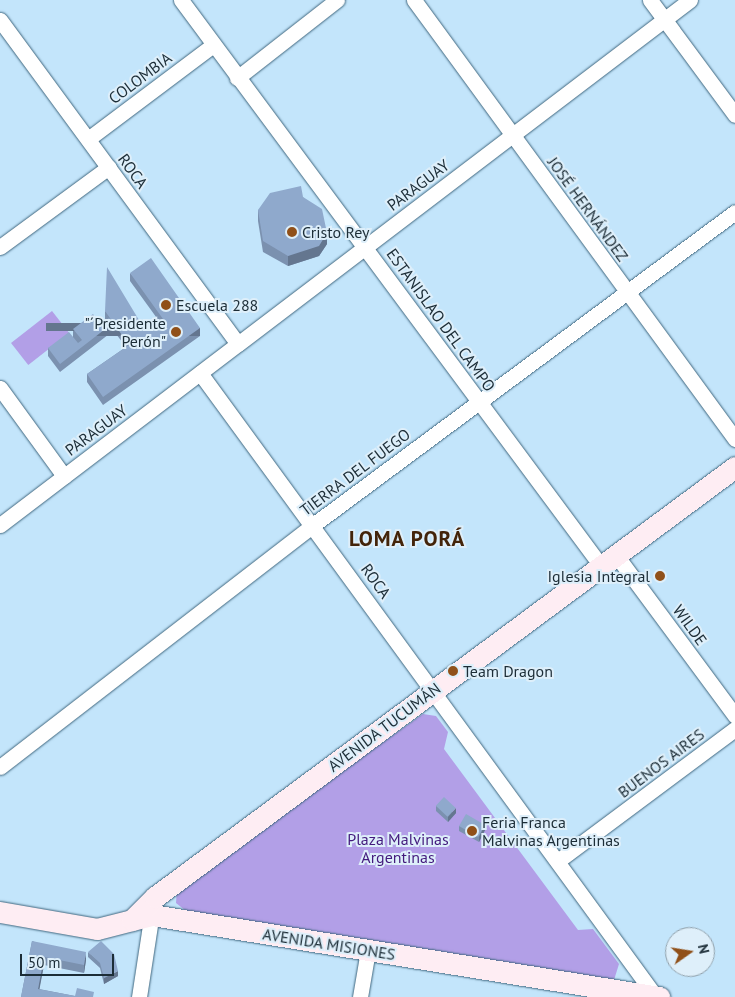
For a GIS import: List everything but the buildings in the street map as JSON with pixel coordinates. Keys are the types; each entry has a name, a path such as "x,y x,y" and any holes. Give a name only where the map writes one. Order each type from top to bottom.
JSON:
{"main road":[{"name":"AVENIDA TUCUMÁN","path":"146,910 434,690 735,467"},
{"name":"AVENIDA MISIONES","path":"0,912 97,929 146,910 368,950 576,991 658,997"}],"street":[{"name":"ESTANISLAO DEL CAMPO","path":"181,0 237,78 480,401 609,560"},
{"path":"237,78 337,0"},
{"name":"JOSÉ HERNÁNDEZ","path":"414,0 735,439"},
{"path":"650,0 735,115"},
{"name":"PARAGUAY","path":"0,525 690,0"},
{"name":"ROCA","path":"0,20 238,344"},
{"name":"COLOMBIA","path":"88,139 214,45"},
{"path":"0,247 109,168"},
{"name":"TIERRA DEL FUEGO","path":"0,767 312,525 735,212"},
{"name":"ROCA","path":"200,373 658,997"},
{"path":"0,388 64,476"},
{"name":"WILDE","path":"609,560 735,716"},
{"name":"BUENOS AIRES","path":"559,860 735,729"},
{"path":"139,997 146,910"},
{"path":"360,997 368,950"}],"green space":[{"path":"52,311 69,333 28,365 11,343"},
{"name":"Plaza Malvinas Argentinas","path":"423,714 436,716 448,732 444,749 578,930 593,929 619,964 614,980 186,911 176,903 177,888"}],"place":[{"name":"Cristo Rey","path":"292,232"},
{"name":"Escuela 288","path":"166,305"},
{"name":"\"´Presidente Perón\"","path":"176,332"},
{"name":"Iglesia Integral","path":"660,576"},
{"name":"Team Dragon","path":"453,671"},
{"name":"Feria Franca Malvinas Argentinas","path":"472,831"}],"district":[{"name":"LOMA PORÁ","path":"407,539"}]}
